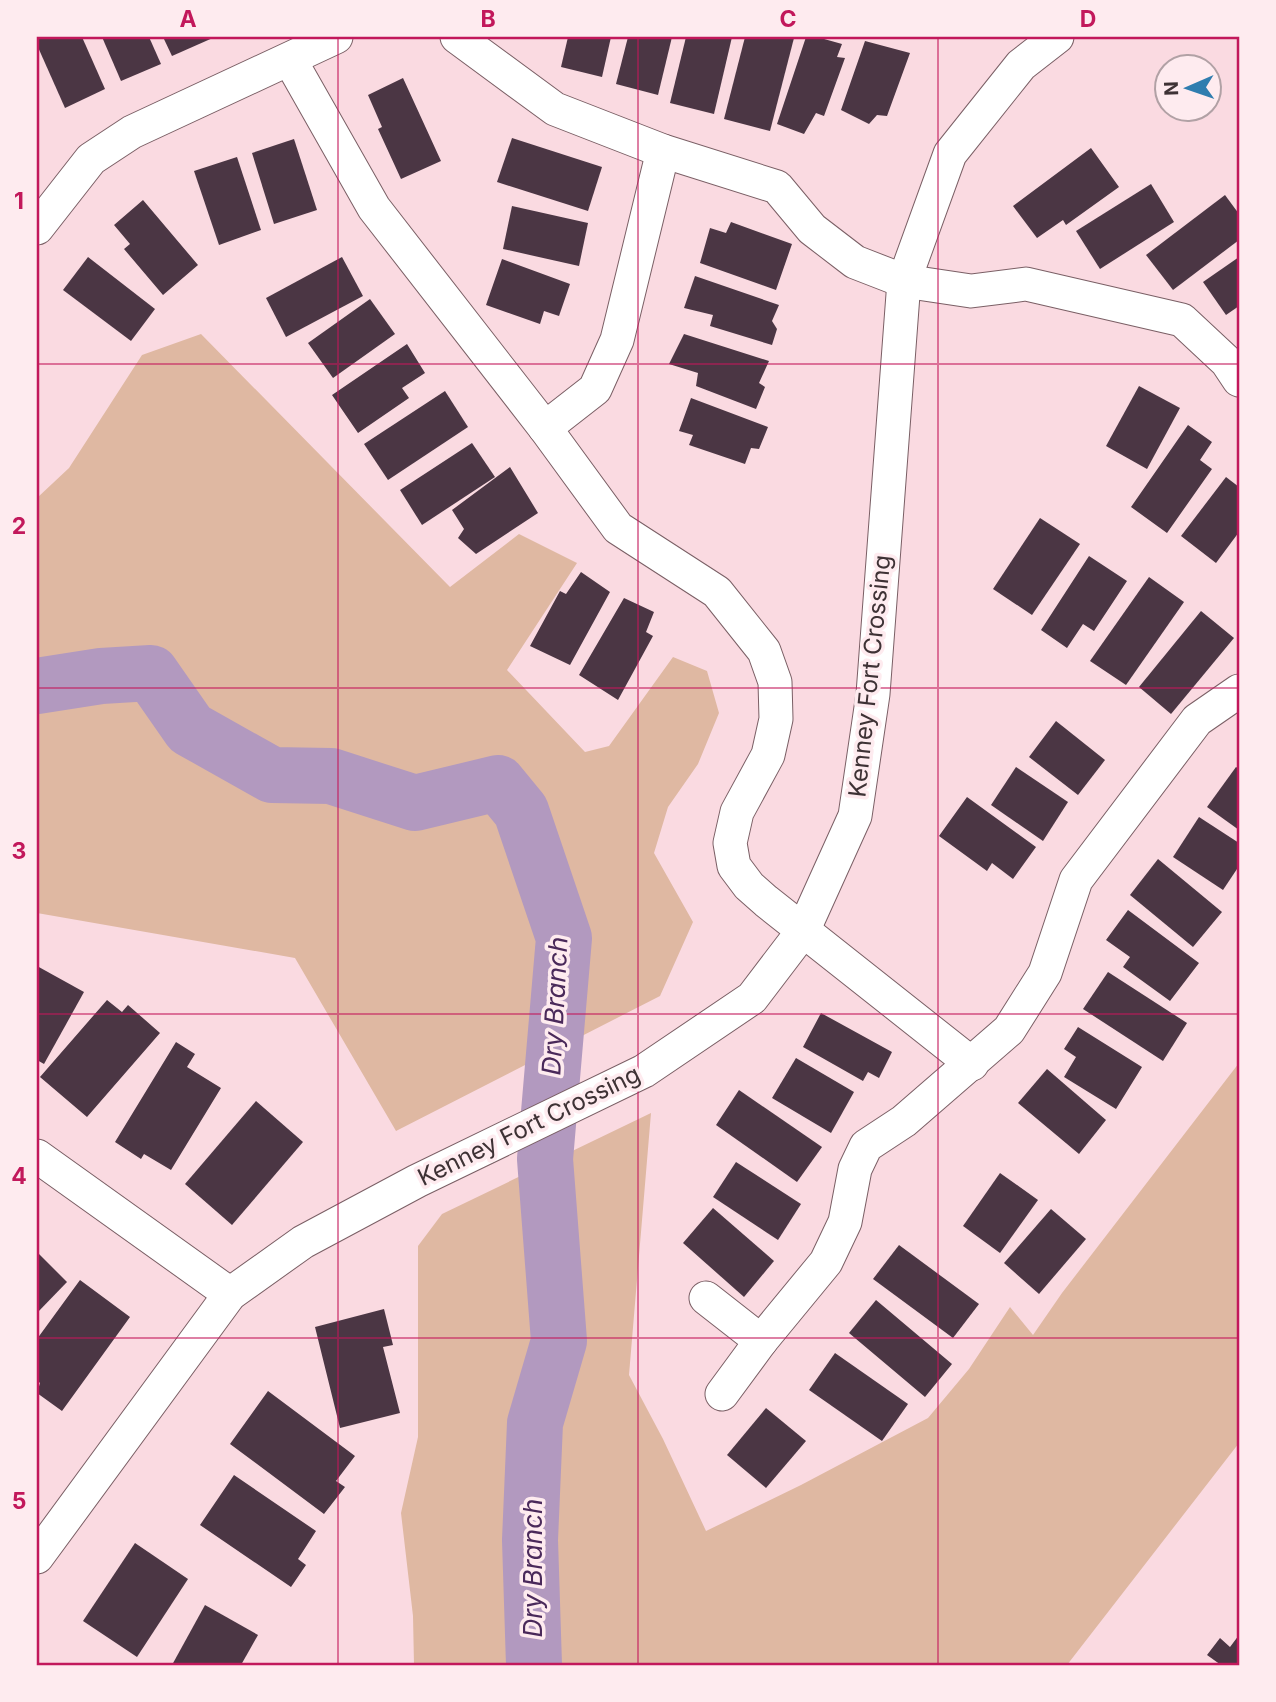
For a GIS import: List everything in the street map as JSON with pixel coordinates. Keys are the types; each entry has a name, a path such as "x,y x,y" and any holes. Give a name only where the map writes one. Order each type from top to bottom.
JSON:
{"street":[{"path":"37,228 92,159 131,132 336,37"},
{"path":"457,37 555,109 663,151 777,187 812,229 855,262 904,281 971,291 1026,284 1182,320 1227,362 1239,380"},
{"name":"Kenney Fort Crossing","path":"37,1557 230,1294 303,1242 417,1181 644,1071 752,998 803,931 855,816 873,694 904,281 950,154 1021,65 1057,37"},
{"path":"290,60 374,208 545,428 618,528 717,592 764,651 775,682 776,719 768,755 737,812 730,843 734,866 749,886 972,1065"},
{"path":"545,428 595,390 617,340 663,151"},
{"path":"722,1394 761,1341 826,1262 845,1222 855,1169 866,1146 904,1121 972,1065 1009,1030 1045,973 1076,880 1197,720 1239,691"},
{"path":"37,1156 230,1294"},
{"path":"706,1298 761,1341"}],"shaded area":[{"path":"201,334 450,587 519,534 577,563 507,670 585,752 609,746 673,657 707,671 719,713 698,764 668,807 654,853 693,922 660,996 396,1131 295,958 37,913 37,498 69,468 142,355"},
{"path":"1239,1063 1239,1443 1067,1665 414,1665 413,1616 401,1513 418,1437 418,1246 442,1214 651,1113 629,1375 663,1439 706,1531 928,1418 969,1369 1010,1307 1033,1335 1062,1293"}],"building":[{"path":"37,37 82,37 105,89 65,108 37,45"},
{"path":"102,37 149,37 161,64 121,81"},
{"path":"163,37 215,37 172,56"},
{"path":"568,37 611,37 602,77 561,67"},
{"path":"628,37 672,37 658,95 616,84"},
{"path":"686,37 732,37 714,114 670,103"},
{"path":"745,37 794,38 770,131 724,119"},
{"path":"806,37 842,44 837,57 845,58 824,116 816,113 804,134 777,124"},
{"path":"865,41 910,53 887,116 877,115 869,124 841,110"},
{"path":"403,78 441,161 401,179 378,129 382,127 368,95"},
{"path":"512,138 602,167 588,211 497,182"},
{"path":"294,139 317,210 274,224 252,153"},
{"path":"1091,148 1119,187 1066,225 1063,220 1037,238 1013,206"},
{"path":"237,157 261,230 219,245 194,171"},
{"path":"1151,184 1174,222 1100,269 1076,231"},
{"path":"1225,195 1239,214 1239,240 1173,290 1146,255"},
{"path":"143,200 198,265 163,295 124,249 130,244 114,225"},
{"path":"512,206 588,223 579,266 503,249"},
{"path":"731,222 792,244 776,290 700,263 710,228 726,233"},
{"path":"88,257 155,309 131,341 63,290"},
{"path":"342,257 363,296 286,337 266,298"},
{"path":"1239,257 1239,306 1226,315 1203,282"},
{"path":"502,259 570,284 559,316 544,311 540,324 486,305"},
{"path":"695,276 779,305 772,321 777,329 772,345 710,326 713,315 684,308"},
{"path":"370,299 395,334 333,378 308,343"},
{"path":"684,334 769,361 759,383 765,387 756,409 696,386 698,373 669,364"},
{"path":"407,344 425,373 402,388 409,398 358,433 332,395"},
{"path":"1139,386 1180,408 1147,469 1106,446"},
{"path":"445,391 468,427 388,480 364,444"},
{"path":"691,398 768,427 759,449 751,448 745,464 689,445 693,435 679,431"},
{"path":"1188,425 1212,442 1200,460 1212,469 1167,533 1131,507"},
{"path":"472,443 495,477 422,525 400,490"},
{"path":"510,467 538,513 476,554 458,538 464,529 452,510"},
{"path":"1226,477 1239,487 1239,532 1216,563 1181,536"},
{"path":"1040,518 1080,544 1032,615 993,589"},
{"path":"1089,556 1127,581 1094,631 1083,624 1067,648 1041,630"},
{"path":"581,572 610,592 570,665 530,646 560,591 566,594"},
{"path":"1149,577 1184,602 1126,685 1090,661"},
{"path":"624,598 654,612 646,632 653,636 618,700 579,675"},
{"path":"1201,611 1234,638 1171,714 1139,687"},
{"path":"1056,721 1105,760 1078,795 1029,757"},
{"path":"1016,767 1068,802 1043,841 991,805"},
{"path":"1236,767 1239,769 1239,830 1207,807"},
{"path":"967,797 1036,847 1013,879 992,863 987,871 939,836"},
{"path":"1199,817 1239,843 1239,866 1223,890 1173,857"},
{"path":"1158,859 1222,912 1193,947 1130,895"},
{"path":"1128,910 1199,963 1170,1001 1123,967 1130,957 1106,940"},
{"path":"37,966 84,992 44,1064 37,1060"},
{"path":"1108,972 1187,1023 1163,1061 1083,1009"},
{"path":"107,1000 122,1012 128,1005 160,1033 87,1117 40,1077"},
{"path":"821,1013 892,1052 879,1078 868,1072 863,1081 803,1047"},
{"path":"1078,1027 1142,1067 1116,1109 1064,1077 1076,1057 1064,1049"},
{"path":"176,1042 195,1054 187,1067 221,1088 171,1170 144,1154 141,1159 115,1142"},
{"path":"796,1058 854,1092 831,1133 772,1098"},
{"path":"1047,1069 1106,1120 1079,1154 1018,1103"},
{"path":"739,1090 822,1147 797,1182 716,1125"},
{"path":"256,1101 303,1142 232,1225 185,1184"},
{"path":"736,1162 801,1204 778,1240 713,1197"},
{"path":"1000,1173 1038,1200 1000,1253 963,1226"},
{"path":"713,1208 774,1261 744,1297 683,1243"},
{"path":"1051,1209 1086,1239 1039,1294 1004,1263"},
{"path":"899,1245 979,1304 953,1338 873,1279"},
{"path":"37,1252 67,1282 37,1313"},
{"path":"80,1280 130,1317 62,1411 37,1393 40,1383 37,1380 37,1339"},
{"path":"876,1300 952,1364 925,1397 849,1333"},
{"path":"384,1309 393,1345 383,1347 400,1413 340,1428 315,1327"},
{"path":"835,1353 908,1404 882,1441 809,1390"},
{"path":"268,1391 355,1456 336,1481 345,1487 324,1514 230,1444"},
{"path":"766,1408 806,1441 766,1488 727,1455"},
{"path":"234,1475 316,1531 298,1559 306,1565 291,1587 200,1525"},
{"path":"135,1543 188,1579 137,1657 83,1621"},
{"path":"205,1605 258,1635 241,1665 172,1665"},
{"path":"1239,1635 1239,1665 1221,1665 1207,1655 1220,1638 1230,1647"}],"waterway":[{"name":"Dry Branch","path":"37,686 101,676 151,673 190,729 272,775 331,776 415,803 498,783 521,811 564,938 545,1159 559,1341 535,1423 530,1540 534,1665"}]}
